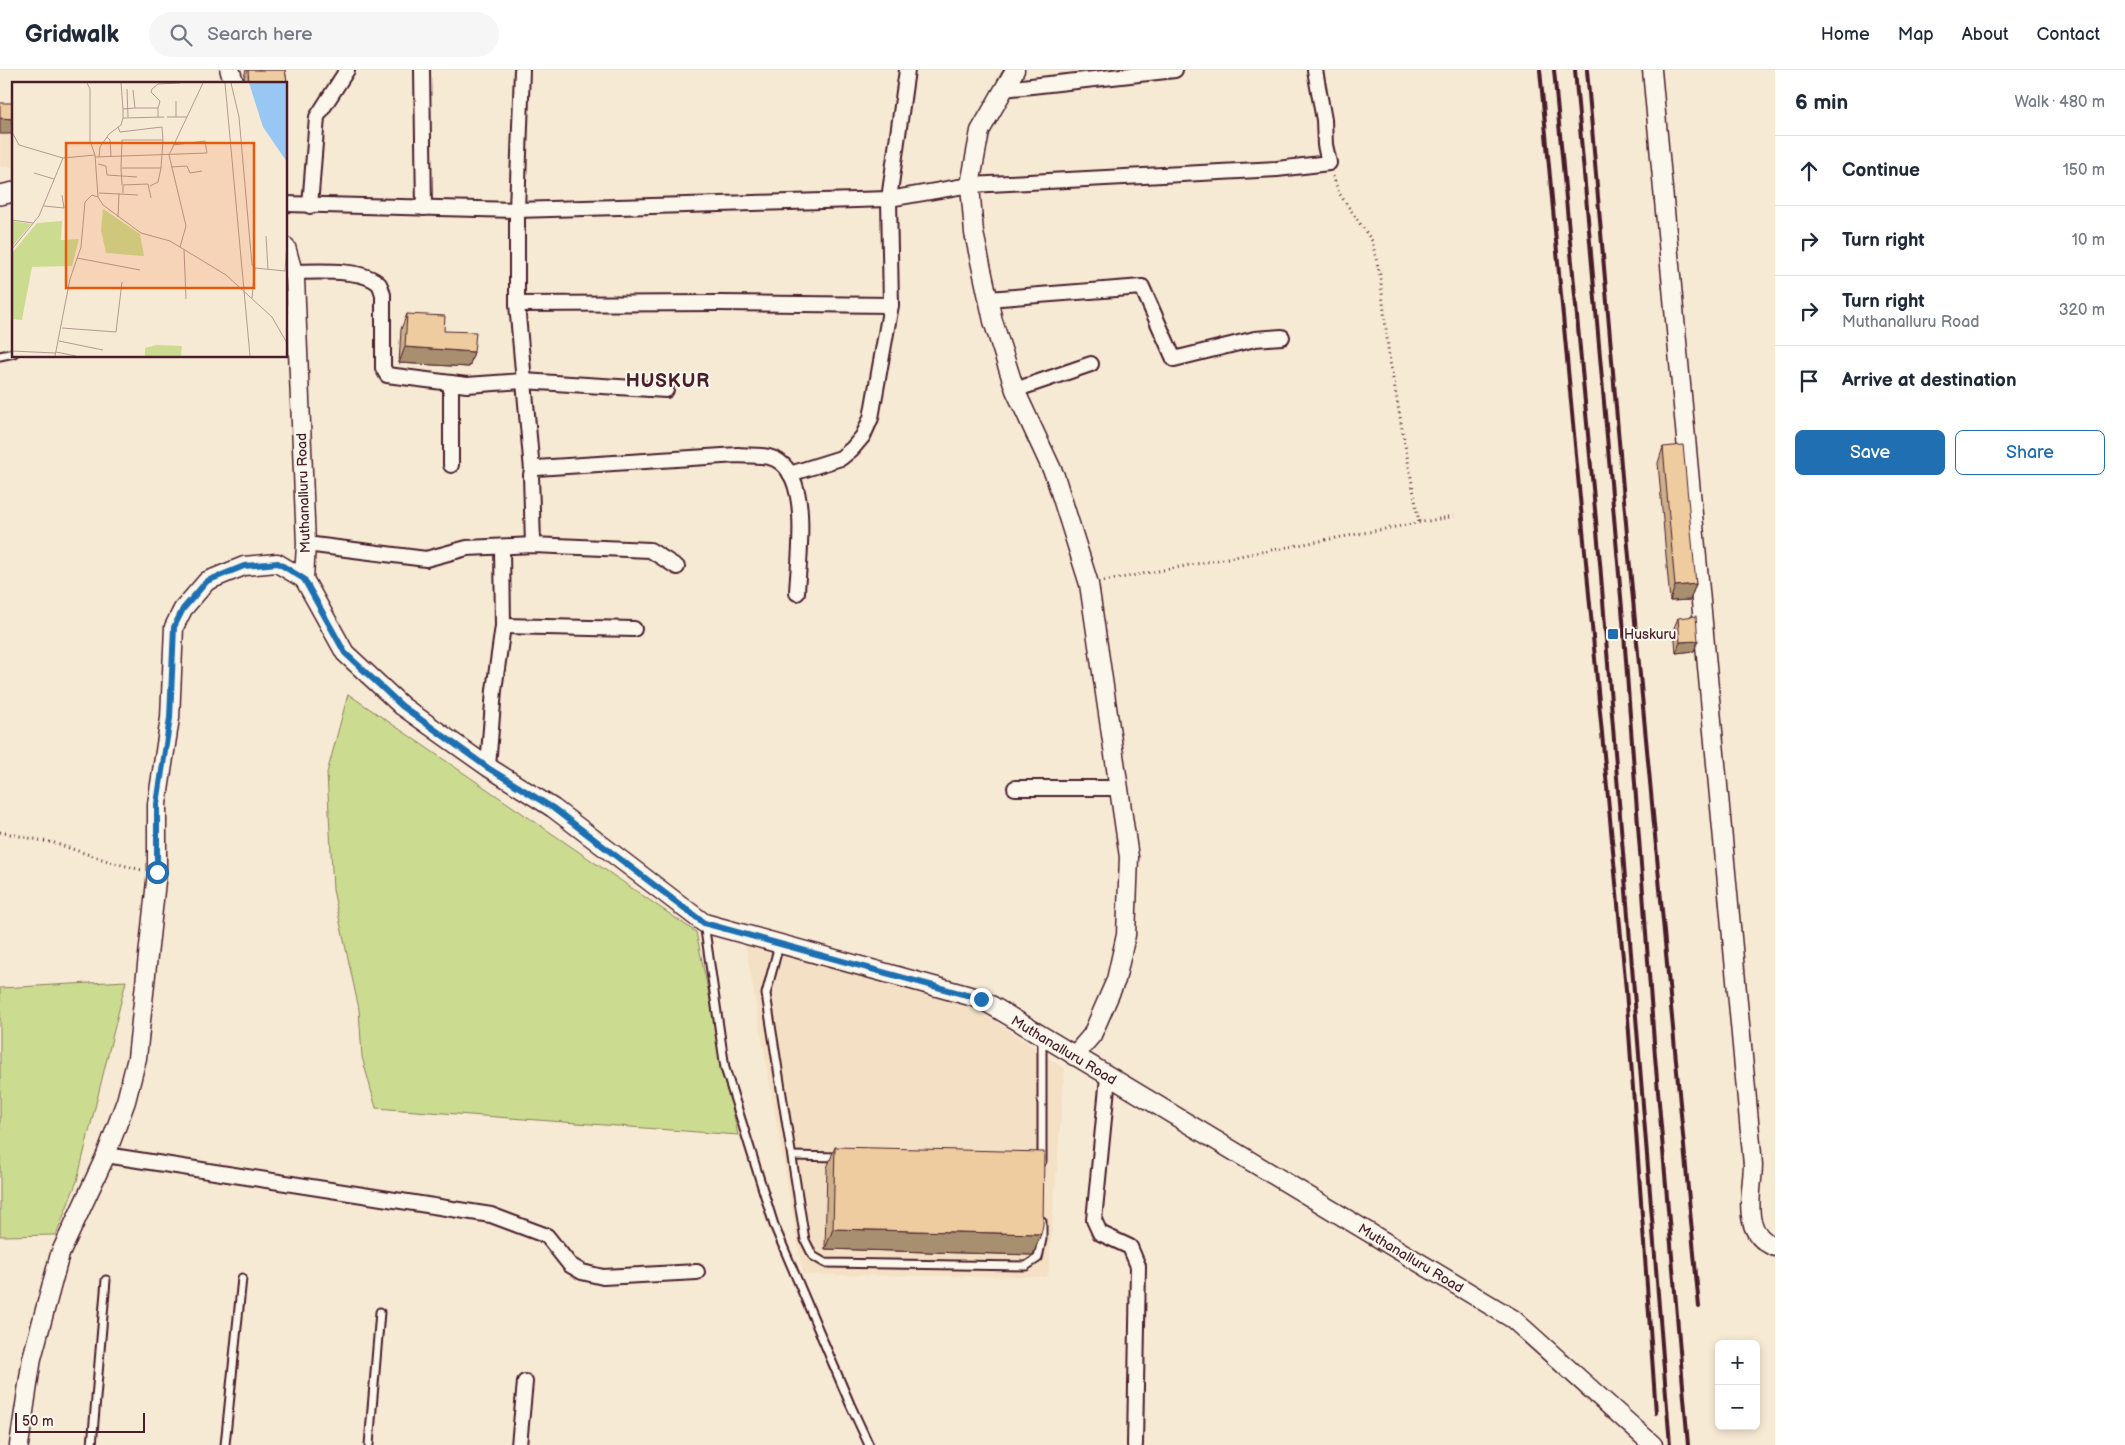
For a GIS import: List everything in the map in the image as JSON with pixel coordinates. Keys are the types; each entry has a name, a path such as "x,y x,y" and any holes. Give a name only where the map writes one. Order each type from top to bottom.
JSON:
{"street":[{"path":"310,206 317,117 347,70"},
{"path":"422,70 424,208"},
{"path":"522,70 517,210 517,304 532,470 533,545"},
{"path":"790,474 841,458 863,436 871,418 891,305 889,199 907,70"},
{"path":"1015,70 980,131 970,185 974,233 992,321 1015,390 1054,476 1089,584 1129,857 1126,936 1116,980 1092,1035 1074,1056"},
{"path":"1004,89 1175,70"},
{"path":"288,204 517,210 889,199 970,185 1277,168 1329,163 1324,145 1324,120 1315,70"},
{"path":"1652,70 1753,1165 1750,1222 1757,1236 1764,1243 1775,1247"},
{"name":"Muthanalluru Road","path":"288,254 293,272 291,293 306,544 304,579 345,653 402,706 488,768 553,808 704,923 981,999 1513,1319 1652,1445"},
{"path":"293,272 336,272 360,275 375,280 380,285 383,295 384,373 387,375 467,384 523,381 666,390"},
{"path":"988,299 1142,287 1174,359 1255,339 1282,337"},
{"path":"517,304 728,303 891,305"},
{"path":"1015,390 1091,364"},
{"path":"450,465 451,383"},
{"path":"532,470 536,468 738,455 770,457 786,467 796,482 801,512 797,593"},
{"path":"306,544 426,559 439,557 454,550 533,545 650,550 676,567"},
{"path":"488,768 494,690 503,626 502,547"},
{"path":"19,1445 32,1358 60,1254 106,1155 126,1101 137,1058 157,872 157,804 170,718 174,627 183,609 207,581 244,566 278,563 304,579"},
{"path":"503,626 634,629"},
{"path":"1015,788 1119,788"},
{"path":"1108,1077 1094,1220 1100,1233 1130,1247 1138,1266 1134,1445"},
{"path":"106,1155 491,1215 547,1236 570,1265 582,1272 603,1277 697,1272"},
{"path":"519,1445 525,1382"}],"lane":[{"path":"704,923 725,1068 768,1207 842,1386 869,1445"},
{"path":"779,943 766,994 804,1240 813,1256 825,1263 1026,1266 1038,1258 1042,1239 1042,1210"},
{"path":"1042,1036 1042,1171"},
{"path":"792,1156 849,1157"},
{"path":"1032,1161 1042,1161"},
{"path":"225,1445 242,1278"},
{"path":"92,1445 106,1280"},
{"path":"369,1445 380,1312"}],"path":[{"path":"1329,163 1339,193 1372,241 1380,274 1389,356 1419,522"},
{"path":"1089,584 1455,516"},
{"path":"0,832 54,843 128,867 157,872"}],"shaded area":[{"path":"0,105 12,105 12,167 0,167"},
{"path":"745,943 978,1009 1065,1069 1048,1277 803,1275"}],"green space":[{"path":"348,694 696,932 738,1135 376,1108 362,1057 359,1009 333,890 327,773"},
{"path":"126,981 77,1181 56,1235 0,1236 0,988"}],"building":[{"path":"248,70 285,70 287,82 249,82"},
{"path":"0,103 12,103 12,119 0,118"},
{"path":"407,314 445,316 444,331 476,332 474,352 405,347"},
{"path":"1683,445 1696,584 1675,586 1663,447"},
{"path":"1696,616 1698,641 1680,642 1678,618"},
{"path":"835,1147 1044,1152 1043,1225 1041,1234 833,1229"}],"railway":[{"path":"1540,70 1626,990 1656,1413"},
{"path":"1554,70 1600,563 1670,1445"},
{"path":"1575,70 1623,620 1655,1056 1688,1445"},
{"path":"1587,70 1628,546 1699,1307"}],"place":[{"name":"Huskuru","path":"1613,634"}],"district":[{"name":"HUSKUR","path":"668,380"}],"route":[{"path":"157,872 157,804 170,718 174,627 183,609 207,581 244,566 278,563 304,579 345,653 402,706 488,768 553,808 704,923 981,999"}]}
